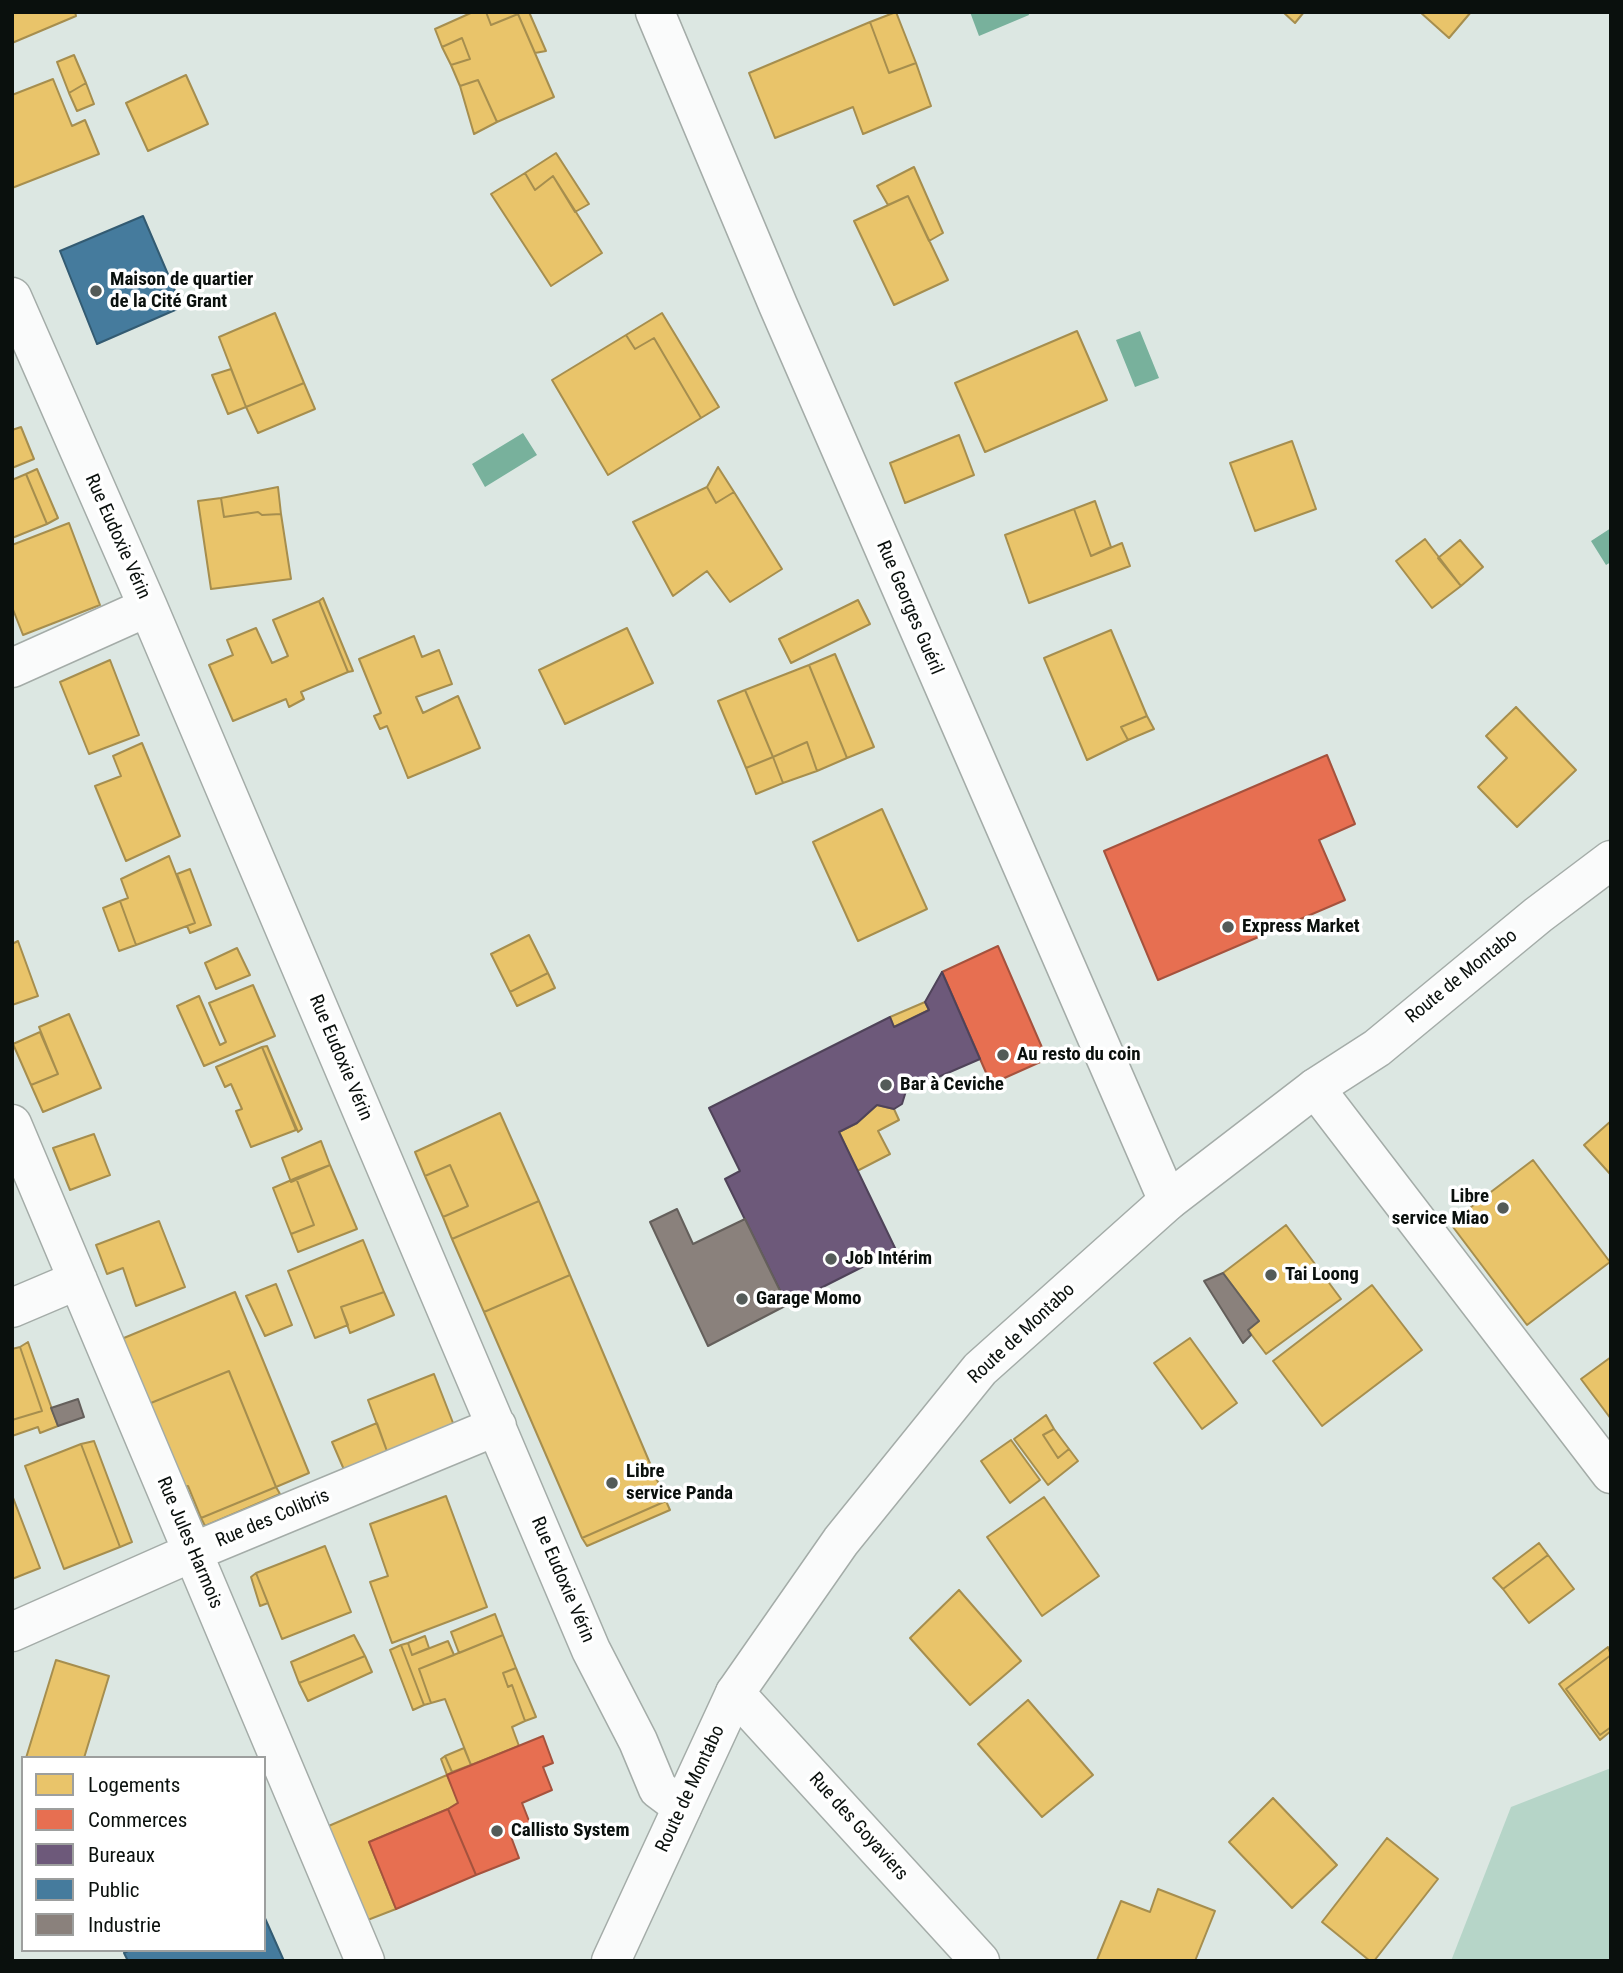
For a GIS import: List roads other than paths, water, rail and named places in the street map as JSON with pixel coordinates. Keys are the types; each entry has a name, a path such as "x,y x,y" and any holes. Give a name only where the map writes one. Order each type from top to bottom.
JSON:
{"street":[{"name":"Rue Georges Guéril","path":"655,12 778,305 1168,1201"},
{"name":"Rue Eudoxie Vérin","path":"12,298 148,607 592,1650 638,1741 658,1789 682,1807"},
{"path":"12,668 148,607"},
{"name":"Route de Montabo","path":"611,1961 735,1693 841,1541 980,1368 1168,1201 1315,1087 1377,1048 1538,915 1611,860"},
{"path":"1315,1087 1611,1474"},
{"name":"Rue Jules Harmois","path":"12,1124 365,1961"},
{"path":"12,1308 78,1280"},
{"name":"Rue des Colibris","path":"12,1632 193,1552 497,1426"},
{"name":"Rue des Goyaviers","path":"735,1693 980,1961"}],"place":[{"name":"Maison de quartier de la Cité Grant","path":"96,291"},
{"name":"Express Market","path":"1228,927"},
{"name":"Au resto du coin","path":"1003,1055"},
{"name":"Bar à Ceviche","path":"886,1085"},
{"name":"Libre service Miao","path":"1503,1208"},
{"name":"Job Intérim","path":"831,1259"},
{"name":"Tai Loong","path":"1271,1275"},
{"name":"Garage Momo","path":"742,1299"},
{"name":"Libre service Panda","path":"612,1483"},
{"name":"Callisto System","path":"497,1831"}]}
